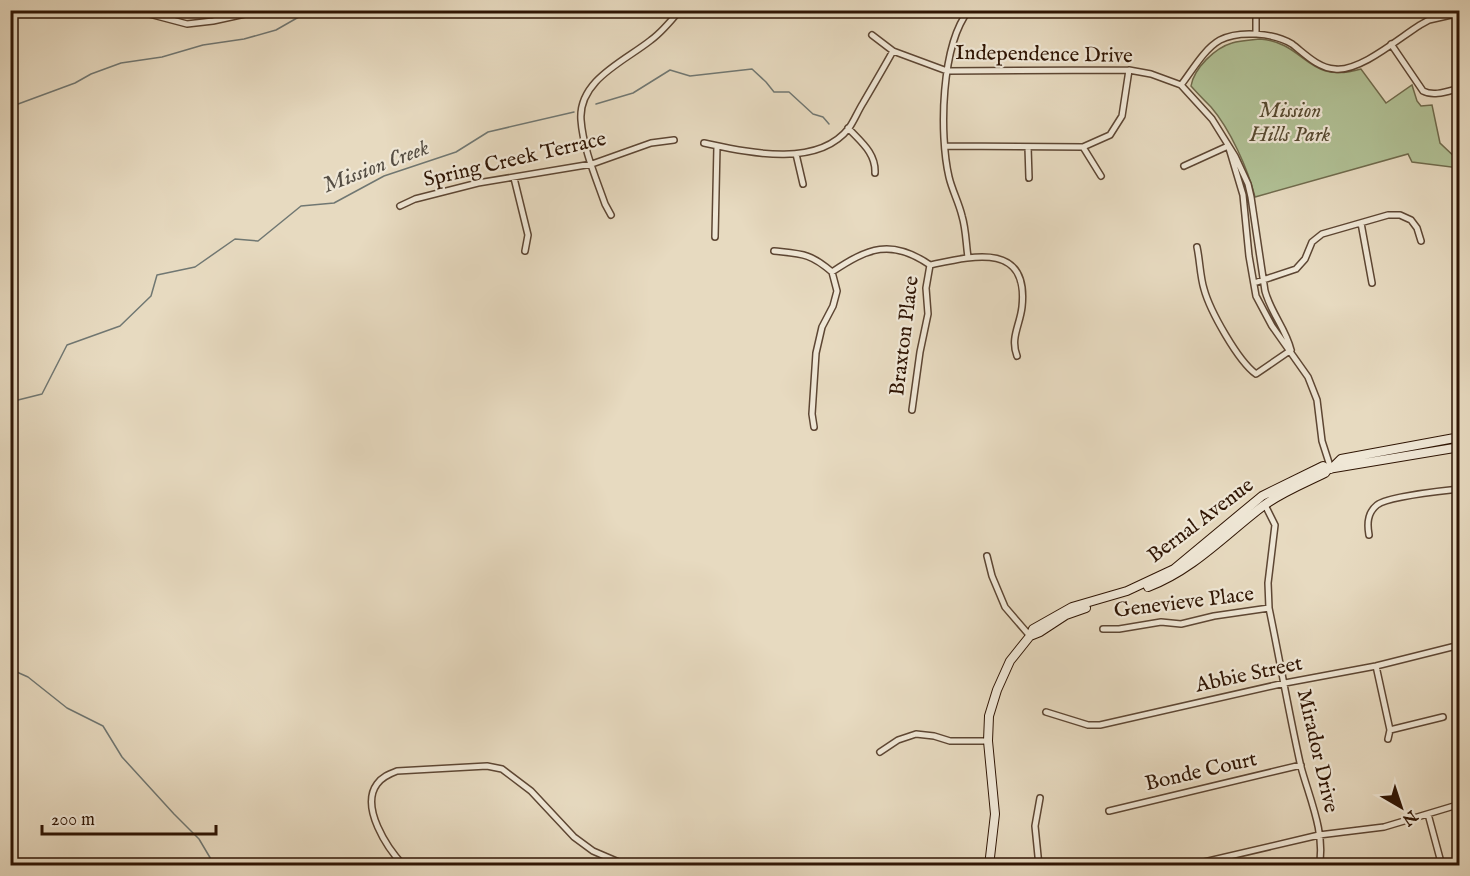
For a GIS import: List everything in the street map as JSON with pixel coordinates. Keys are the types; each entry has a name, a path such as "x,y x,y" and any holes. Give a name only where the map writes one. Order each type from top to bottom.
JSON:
{"main road":[{"name":"Bernal Avenue","path":"1030,636 1066,615 1162,582 1205,553 1265,505 1325,473 1341,459 1460,436"},
{"name":"Bernal Avenue","path":"989,866 995,813 988,741 989,716 997,690 1010,661 1033,629 1072,607 1127,591 1174,569 1262,496 1323,466 1330,469 1460,447"}],"street":[{"path":"134,10 187,24 264,10"},
{"path":"610,214 592,164 581,118 583,103 591,86 651,40 680,10"},
{"path":"968,257 963,218 949,177 945,146 944,101 947,71 957,29 969,10"},
{"path":"1256,10 1256,34"},
{"path":"1181,85 1206,52 1221,40 1256,34 1272,35 1289,43 1316,63 1335,69 1348,69 1359,65 1429,20 1460,13"},
{"name":"Independence Drive","path":"872,35 893,51 947,71 1129,70 1151,74 1181,85 1212,119 1235,156 1248,184 1269,306 1288,339 1291,350"},
{"path":"1391,44 1423,91 1442,93 1460,88"},
{"path":"704,143 756,153 796,154 816,149 835,140 848,129 893,51"},
{"path":"945,146 1083,147 1110,135 1122,116 1129,70"},
{"path":"848,129 867,147 876,162 876,172"},
{"name":"Spring Creek Terrace","path":"400,206 415,199 468,186 592,164 651,143 674,140"},
{"path":"715,237 717,146"},
{"path":"1184,166 1228,146"},
{"name":"Independence Drive","path":"1228,146 1243,195 1256,296 1263,312 1308,377 1313,389 1330,469"},
{"path":"1028,147 1029,178"},
{"path":"1083,147 1101,176"},
{"path":"796,154 802,184"},
{"path":"514,178 528,235 525,251"},
{"path":"1254,283 1296,268 1305,259 1312,242 1322,234 1388,215 1400,215 1411,220 1417,228 1420,241"},
{"path":"1361,223 1372,283"},
{"path":"1197,247 1204,290 1213,311 1246,366 1256,374 1291,350"},
{"path":"832,272 856,256 888,248 918,257 930,265 968,257 988,256 1007,261 1016,271 1022,285 1022,307 1013,337 1013,347 1017,356"},
{"path":"774,251 810,256 816,259 832,272 837,291 833,306 822,327 816,353 812,414 814,427"},
{"name":"Braxton Place","path":"912,410 928,314 926,288 930,265"},
{"path":"1369,535 1370,514 1381,502 1460,489"},
{"name":"Mirador Drive","path":"1265,505 1275,525 1268,583 1269,609 1301,765 1319,835 1321,856 1319,866"},
{"path":"987,556 992,576 1005,607 1030,636"},
{"name":"Genevieve Place","path":"1102,629 1119,629 1161,622 1181,624 1214,616 1269,609"},
{"name":"Abbie Street","path":"1046,712 1088,725 1100,724 1285,683 1376,666 1460,645"},
{"path":"1376,666 1390,730 1388,739"},
{"path":"1390,730 1443,717"},
{"path":"880,753 898,740 916,734 950,741 988,741"},
{"name":"Bonde Court","path":"1109,811 1301,765"},
{"path":"404,866 377,828 372,806 376,784 383,777 397,771 487,766 502,768 531,791 574,837 593,851 628,866"},
{"path":"1039,866 1035,826 1040,798"},
{"path":"1187,866 1319,835 1384,827 1454,806 1460,802"},
{"path":"1428,814 1442,866"}],"green space":[{"name":"Mission Hills Park","path":"1260,39 1276,42 1317,68 1329,72 1361,69 1386,103 1412,85 1421,106 1432,105 1440,143 1459,161 1459,168 1412,162 1408,154 1255,197 1243,162 1225,126 1191,86 1196,72 1219,49 1235,42"}],"waterway":[{"path":"10,107 121,63 162,57 203,45 244,39 276,30 311,10"},
{"name":"Mission Creek","path":"596,104 633,93 670,70 690,76 752,69 774,92 789,92 813,114 823,117 829,124"},
{"name":"Mission Creek","path":"10,402 42,394 67,345 120,326 151,296 157,275 195,267 235,239 258,241 301,206 334,203 384,176 456,152 488,132 574,112"},
{"path":"10,669 28,677 67,708 103,726 122,757 199,839 215,866"}]}
